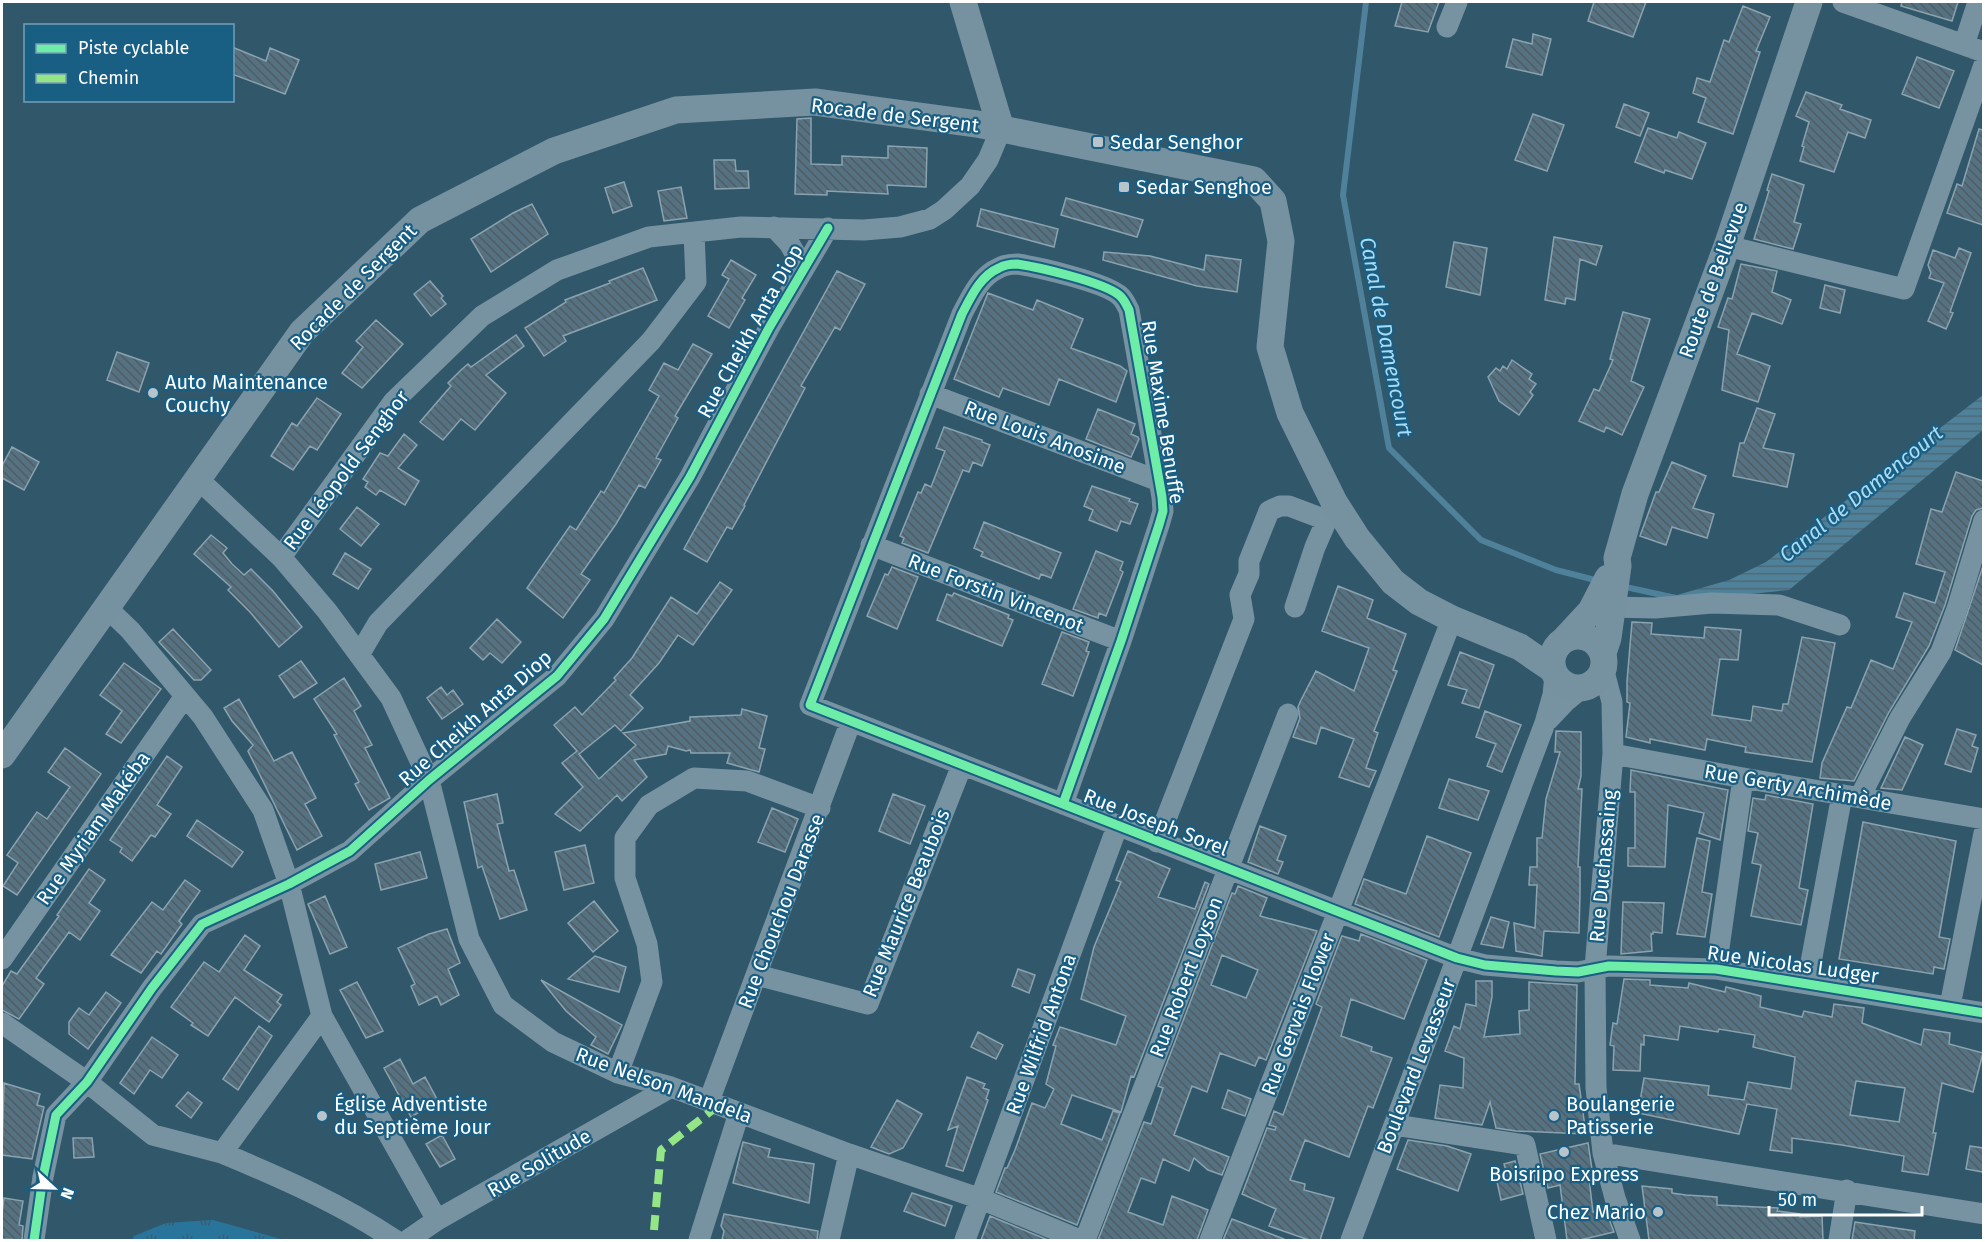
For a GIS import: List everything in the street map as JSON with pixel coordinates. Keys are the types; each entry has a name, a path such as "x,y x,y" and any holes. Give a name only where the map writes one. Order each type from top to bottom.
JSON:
{"main road":[{"path":"963,2 1001,129"},
{"name":"Route de Bellevue","path":"1603,661 1608,638 1613,578 1635,494 1727,246 1808,2"},
{"name":"Rocade de Sergent","path":"2,755 302,333 420,220 554,151 676,110 815,102 1001,129 1254,180 1273,201 1281,241 1270,347 1290,413 1330,511 1357,538 1393,582 1419,602 1452,620 1520,647 1558,657 1567,686 1582,688"},
{"name":"Route de Bellevue","path":"1558,657 1613,578"},
{"path":"1558,657 1572,636 1587,637 1594,641 1603,661 1596,681 1582,688"}],"street":[{"path":"1447,27 1457,2"},
{"path":"1843,2 1974,49 1978,2"},
{"path":"1727,246 1904,290 1983,65"},
{"name":"Rue Léopold Senghor","path":"281,557 394,400 482,316 557,270 649,237 741,227 864,230 900,227 930,219 950,205 970,186 988,160 1001,129"},
{"path":"774,227 789,243 804,269"},
{"name":"Rue Cheikh Anta Diop","path":"34,1240 43,1177 56,1115 87,1082 152,988 202,924 289,884 350,851 429,780 556,676 604,619 690,477 770,328 828,228"},
{"path":"359,655 378,623 651,341 696,282 694,232"},
{"name":"Rue Maxime Benuffe","path":"810,705 930,394 962,314 975,291 988,273 1014,264 1096,284 1118,294 1125,301 1129,310 1162,504 1161,518 1121,641 1063,804"},
{"name":"Rue Louis Anosime","path":"930,394 1159,481"},
{"name":"Rue Nelson Mandela","path":"197,478 281,557 327,611 391,698 429,780 469,939 503,1005 553,1042 618,1073 671,1087 849,1154 981,1199 1080,1240"},
{"path":"1157,842 1244,619 1240,599 1249,574 1249,561 1266,515 1274,508 1289,506 1330,511 1295,607"},
{"path":"1807,984 1851,796 1941,652 1957,609 1983,520"},
{"name":"Rue Forstin Vincenot","path":"871,545 1121,641"},
{"path":"1613,578 1655,608 1712,603 1779,605 1840,625"},
{"path":"106,607 130,630 203,717 262,810 289,884 322,1016 437,1221"},
{"name":"Rue Gervais Flower","path":"1210,1240 1452,620"},
{"name":"Boulevard Levasseur","path":"1351,1240 1545,723 1553,694 1558,657"},
{"name":"Rue Duchassaing","path":"1603,661 1612,702 1612,754 1595,968 1596,1088 1603,1153 1615,1198 1630,1240"},
{"name":"Boulevard Levasseur","path":"1545,723 1564,702 1582,688"},
{"name":"Rue Myriam Makéba","path":"2,959 185,696"},
{"name":"Rue Joseph Sorel","path":"810,705 1457,958"},
{"name":"Rue Robert Loyson","path":"1085,1240 1288,714"},
{"name":"Rue Chouchou Darasse","path":"709,1101 851,721"},
{"name":"Rue Gerty Archimède","path":"1612,754 1983,819"},
{"name":"Rue Maurice Beaubois","path":"756,975 868,1004 962,765"},
{"path":"618,1073 652,982 647,944 625,878 625,838 649,804 694,778 747,781 820,808"},
{"path":"1716,969 1743,778"},
{"name":"Rue Wilfrid Antona","path":"965,1240 1117,826"},
{"path":"1950,1006 1983,833"},
{"name":"Rue Nicolas Ludger","path":"1457,958 1485,965 1578,972 1609,966 1716,969 1983,1013"},
{"path":"222,1153 322,1016"},
{"path":"2,1023 87,1082 153,1135 222,1153 295,1184 364,1220 394,1240"},
{"name":"Rue Solitude","path":"408,1240 437,1221 671,1087"},
{"path":"699,1240 739,1113"},
{"path":"1395,1125 1525,1145 1546,1240"},
{"path":"1603,1153 1847,1190 1983,1214"},
{"path":"829,1240 849,1154"},
{"path":"1839,1240 1847,1190"}],"green space":[{"path":"213,1220 284,1240 132,1240 134,1236 166,1223"}],"water":[{"path":"1983,395 1983,430 1789,590 1681,601 1670,597 1729,580 1766,562"}],"building":[{"path":"1402,2 1439,2 1428,32 1395,26"},
{"path":"1594,2 1646,2 1633,37 1588,21"},
{"path":"1902,2 1958,2 1952,21 1901,6"},
{"path":"1743,6 1770,17 1756,51 1760,52 1733,134 1698,122 1706,98 1693,93 1697,78 1710,82 1724,40 1729,42"},
{"path":"1533,34 1551,39 1542,75 1506,67 1513,39 1532,44"},
{"path":"234,48 266,61 270,48 299,60 285,94 234,75"},
{"path":"1917,57 1954,71 1939,108 1902,94"},
{"path":"1806,92 1842,105 1840,109 1871,120 1865,138 1848,132 1834,172 1800,161 1809,122 1796,116"},
{"path":"1624,104 1649,113 1640,136 1616,127"},
{"path":"1533,114 1564,125 1547,171 1515,160"},
{"path":"811,118 811,164 842,165 842,156 888,158 888,146 927,148 926,187 887,185 888,194 827,191 827,195 795,194 797,119"},
{"path":"1648,128 1677,138 1679,132 1706,143 1692,179 1665,170 1664,173 1635,162"},
{"path":"1979,129 1983,130 1983,225 1947,213 1957,184 1962,186"},
{"path":"714,160 735,160 736,171 748,171 749,188 715,189"},
{"path":"1772,174 1804,185 1794,222 1801,224 1793,249 1754,239"},
{"path":"624,182 632,206 613,213 605,188"},
{"path":"681,187 687,218 664,221 658,191"},
{"path":"1066,198 1143,220 1137,237 1061,215"},
{"path":"532,204 548,234 491,272 471,239"},
{"path":"981,209 1058,229 1054,247 977,226"},
{"path":"1554,237 1602,246 1596,265 1580,259 1575,300 1566,298 1565,304 1545,300"},
{"path":"1454,242 1487,248 1480,295 1446,287"},
{"path":"1959,248 1971,253 1946,329 1928,321 1944,283 1929,278 1931,273 1928,265 1933,250 1955,258"},
{"path":"1104,252 1150,256 1204,270 1206,255 1241,260 1237,292 1197,286 1103,260"},
{"path":"731,260 756,275 742,298 745,300 729,328 708,316 729,279 722,275"},
{"path":"1741,264 1777,271 1772,292 1791,300 1782,324 1752,313 1737,354 1770,366 1758,402 1722,390 1729,330 1718,327 1728,298 1732,299"},
{"path":"643,268 657,300 563,336 566,341 544,356 525,328 566,302 565,300"},
{"path":"837,271 865,284 840,330 835,327 801,386 805,388 732,529 727,527 707,562 684,549"},
{"path":"430,281 443,296 441,298 446,304 431,316 414,294"},
{"path":"1825,285 1845,290 1840,313 1820,308"},
{"path":"988,293 1033,310 1037,300 1083,319 1071,348 1120,366 1127,371 1116,402 1059,379 1049,405 1003,388 999,397 954,379"},
{"path":"1623,312 1650,319 1631,381 1644,387 1622,435 1606,427 1604,432 1579,421 1594,389 1599,391 1613,360 1610,359"},
{"path":"376,320 403,344 362,388 342,373 363,347 356,341"},
{"path":"516,335 524,346 486,375 506,393 475,430 461,419 443,440 420,422 451,386 448,383 461,370 468,364 471,367"},
{"path":"693,344 712,354 675,416 678,418 656,458 661,460 645,488 639,485 616,524 581,574 590,580 563,618 527,588 570,526 576,530 601,491 604,493 659,396 649,390 664,363 678,370"},
{"path":"117,352 149,363 139,392 107,380"},
{"path":"1512,360 1532,374 1529,379 1536,384 1530,392 1533,395 1519,415 1499,401 1488,377 1496,368 1500,371 1503,366 1507,369"},
{"path":"317,398 341,414 317,450 310,446 293,470 271,456 292,423 297,426"},
{"path":"1757,408 1775,414 1763,448 1794,454 1787,487 1733,476 1740,443 1744,443"},
{"path":"1098,409 1135,424 1131,434 1139,439 1131,457 1086,439"},
{"path":"944,427 990,445 982,466 973,462 969,472 963,470 928,553 902,543 904,538 900,536 918,492 921,493 925,484 931,487 945,451 936,448"},
{"path":"404,434 417,445 398,468 419,481 405,505 380,490 376,495 365,487 368,482 363,479 380,453 388,456"},
{"path":"12,447 39,462 24,490 2,478 2,466"},
{"path":"1672,462 1706,476 1693,508 1714,514 1707,538 1672,527 1666,545 1640,536 1656,492 1659,492"},
{"path":"1956,472 1983,481 1983,508 1976,510 1972,516 1945,605 1929,646 1889,712 1854,781 1820,778 1822,763 1847,707 1851,708 1871,660 1893,669 1912,622 1896,617 1904,593 1935,603 1945,572 1916,564 1931,509 1942,512"},
{"path":"1092,486 1138,504 1130,524 1121,521 1117,531 1089,520 1093,510 1084,506"},
{"path":"357,507 379,524 361,546 340,529"},
{"path":"984,522 1061,553 1051,578 1041,574 1039,579 981,556 983,552 974,548"},
{"path":"211,535 227,548 223,553 232,564 244,575 251,569 273,591 302,627 279,647 228,590 231,587 194,554"},
{"path":"1096,551 1123,562 1120,570 1123,572 1106,616 1099,613 1098,618 1073,609"},
{"path":"345,553 371,569 358,589 333,574"},
{"path":"1983,566 1983,665 1955,650"},
{"path":"892,567 918,577 897,629 867,616 885,574 888,575"},
{"path":"720,582 732,590 693,645 678,635 659,663 630,695 643,708 621,731 615,725 579,754 599,779 636,745 623,733 690,721 690,717 741,715 742,709 767,716 759,748 765,749 759,772 727,763 730,753 691,753 690,750 668,746 666,754 634,760 647,777 622,801 617,795 580,831 555,814 583,787 562,763 577,751 554,725 575,707 582,715 616,680 614,678 632,658 671,597 697,614"},
{"path":"1338,586 1373,600 1367,618 1406,634 1393,670 1397,671 1374,731 1378,733 1366,768 1376,771 1369,787 1339,777 1354,739 1321,727 1316,744 1293,737 1300,718 1298,707 1316,671 1354,691 1369,648 1322,631"},
{"path":"954,593 1009,615 1008,618 1013,620 1002,646 937,620 947,594 952,596"},
{"path":"497,619 521,642 502,663 490,653 483,660 470,648"},
{"path":"1632,622 1652,623 1651,634 1704,638 1705,627 1741,630 1738,660 1720,659 1712,715 1751,721 1753,706 1782,711 1783,704 1788,704 1802,637 1835,643 1812,762 1745,752 1746,747 1707,739 1705,750 1650,739 1650,743 1626,737 1630,703 1627,702 1627,681"},
{"path":"173,629 211,670 201,680 194,680 159,642"},
{"path":"1062,632 1089,642 1086,651 1089,652 1073,696 1042,684"},
{"path":"1460,652 1494,665 1479,708 1462,703 1467,690 1448,685"},
{"path":"301,661 317,683 294,698 279,676"},
{"path":"124,663 161,689 121,743 106,734 122,711 100,695"},
{"path":"344,678 361,706 354,711 372,745 365,748 390,798 369,810 355,784 359,782 334,735 337,734 314,699"},
{"path":"441,687 447,695 453,690 463,704 442,719 427,698"},
{"path":"239,699 274,761 292,752 316,798 305,804 322,836 297,850 248,751 253,745 224,708"},
{"path":"1485,711 1521,725 1502,772 1487,766 1496,744 1476,737"},
{"path":"1957,729 1976,735 1972,746 1978,748 1971,772 1945,764"},
{"path":"1556,731 1581,732 1581,776 1578,789 1582,789 1578,867 1580,867 1579,933 1544,931 1542,956 1516,951 1514,923 1535,928 1537,885 1529,885 1530,867 1537,867 1537,838 1542,838 1546,799 1560,752 1555,752"},
{"path":"1905,737 1923,745 1902,790 1881,788"},
{"path":"65,748 101,774 17,895 3,886 18,863 7,855 37,812 47,819 70,787 48,772"},
{"path":"167,756 182,767 157,805 171,814 155,837 151,835 132,861 120,852 122,848 110,840"},
{"path":"1631,770 1728,790 1720,840 1699,833 1704,813 1668,805 1665,867 1628,866 1628,848 1635,848 1635,792 1630,792"},
{"path":"1449,779 1489,791 1478,820 1439,808"},
{"path":"497,794 503,823 497,824 509,871 514,870 527,910 500,919 482,866 478,868 464,802"},
{"path":"893,794 925,806 910,844 879,831"},
{"path":"1766,795 1813,804 1799,888 1808,890 1801,925 1751,916 1761,865 1752,863 1758,833 1748,831 1753,798 1765,800"},
{"path":"772,808 798,819 785,852 758,842"},
{"path":"197,820 243,852 232,867 187,836"},
{"path":"1863,822 1956,841 1939,937 1950,939 1944,969 1934,967 1933,974 1839,959"},
{"path":"1260,826 1286,836 1277,860 1283,862 1278,874 1248,862"},
{"path":"1427,836 1471,853 1439,937 1355,904 1364,879 1406,894"},
{"path":"1697,838 1710,841 1702,892 1712,894 1705,937 1677,934"},
{"path":"585,845 594,883 564,890 555,852"},
{"path":"1128,851 1170,869 1158,897 1195,909 1205,882 1209,884 1134,1077 1131,1076 1121,1112 1072,1095 1061,1124 1102,1140 1113,1111 1120,1113 1077,1225 996,1192 1015,1150 1032,1103 1045,1108 1054,1089 1046,1084 1056,1046 1053,1045 1060,1027 1116,1045 1126,1016 1081,999 1094,947 1121,882 1116,880"},
{"path":"420,852 427,878 381,890 375,864"},
{"path":"89,869 105,880 89,903 100,911 80,940 69,932 36,978 44,984 19,1019 2,1010 2,986 11,971 17,974 59,916 57,915"},
{"path":"185,880 200,891 179,921 182,924 161,954 157,951 141,973 111,955 152,902 163,910"},
{"path":"1238,886 1267,898 1260,916 1317,931 1266,1060 1259,1057 1255,1066 1220,1053 1207,1092 1192,1086 1174,1135 1229,1157 1222,1175 1208,1170 1194,1158 1189,1171 1163,1159 1155,1183 1141,1178 1128,1212 1163,1225 1172,1196 1208,1210 1197,1240 1098,1240 1144,1122 1151,1124 1163,1088 1158,1086 1232,893 1235,894","holes":["1222,955 1258,970 1246,998 1211,985"]},
{"path":"325,896 347,947 330,954 308,904"},
{"path":"594,901 618,931 593,952 568,923"},
{"path":"1623,902 1664,903 1662,933 1653,932 1651,934 1652,951 1621,954"},
{"path":"1491,917 1509,922 1503,948 1481,944"},
{"path":"447,929 460,963 448,969 459,995 441,1005 437,996 419,1005 411,986 415,984 398,948 429,934"},
{"path":"1361,934 1427,960 1404,1019 1351,999 1341,1036 1372,1047 1371,1051 1392,1058 1373,1108 1368,1106 1349,1157 1305,1140 1290,1180 1305,1184 1304,1190 1334,1198 1320,1240 1309,1240 1269,1226 1276,1209 1242,1194 1267,1128 1275,1130 1276,1127 1269,1125 1274,1111 1283,1115 1322,1007 1316,1004 1341,938 1342,936 1359,941"},
{"path":"245,935 260,946 244,970 282,995 277,1002 281,1005 269,1022 235,997 208,1036 191,1025 193,1023 171,1007 204,962 219,972"},
{"path":"595,956 626,967 619,992 568,979"},
{"path":"1018,969 1035,975 1029,993 1012,986"},
{"path":"1624,979 1650,980 1650,985 1688,988 1689,983 1725,992 1726,987 1761,996 1760,1007 1802,1017 1804,1011 1832,1017 1834,1004 1864,1008 1862,1023 1921,1045 1924,1029 1950,1033 1949,1044 1983,1053 1973,1092 1942,1083 1928,1175 1902,1171 1904,1156 1842,1145 1792,1138 1792,1153 1770,1150 1777,1109 1747,1104 1739,1134 1638,1113 1644,1078 1709,1086 1708,1095 1744,1100 1748,1082 1791,1089 1795,1057 1753,1047 1755,1035 1680,1026 1678,1040 1644,1035 1644,1045 1641,1044 1640,1071 1613,1070 1614,1046 1610,1045 1613,1023 1617,1024","holes":["1856,1081 1905,1088 1899,1122 1850,1115"]},
{"path":"541,980 622,1025 608,1054 591,1045 596,1037 566,1011"},
{"path":"1476,981 1492,981 1492,997 1484,1037 1520,1034 1519,1011 1529,1010 1529,982 1577,985 1575,1084 1579,1084 1586,1134 1496,1128 1490,1102 1482,1125 1435,1118 1440,1085 1463,1088 1464,1058 1445,1051 1454,1026 1460,1029 1466,1004 1476,1006"},
{"path":"357,982 383,1031 366,1038 340,990"},
{"path":"106,992 121,1003 88,1049 69,1034 69,1022 79,1008 89,1015"},
{"path":"259,1026 272,1036 238,1090 223,1079"},
{"path":"978,1032 1003,1045 996,1059 971,1047"},
{"path":"152,1037 178,1055 162,1078 150,1070 134,1094 120,1083"},
{"path":"400,1059 413,1084 425,1077 438,1101 411,1117 384,1068"},
{"path":"967,1077 985,1084 983,1088 989,1090 986,1099 988,1100 963,1171 946,1166 958,1126 948,1130"},
{"path":"4,1083 40,1094 37,1105 44,1107 32,1159 2,1155"},
{"path":"1228,1090 1251,1099 1245,1116 1222,1108"},
{"path":"188,1092 202,1103 191,1118 176,1106"},
{"path":"897,1100 922,1114 903,1148 889,1154 871,1147"},
{"path":"442,1135 455,1159 440,1167 426,1144"},
{"path":"73,1138 92,1138 94,1157 74,1158"},
{"path":"1408,1140 1447,1146 1471,1154 1458,1191 1397,1169"},
{"path":"743,1142 770,1149 768,1157 814,1164 809,1203 733,1183"},
{"path":"1588,1143 1592,1169 1588,1170 1593,1212 1605,1209 1614,1232 1580,1240 1567,1240 1560,1185 1548,1188 1540,1154"},
{"path":"1970,1146 1983,1148 1983,1172 1966,1169"},
{"path":"1515,1161 1523,1194 1501,1200 1496,1177 1507,1174 1504,1164"},
{"path":"1642,1186 1672,1189 1672,1193 1717,1197 1717,1205 1778,1208 1777,1211 1800,1214 1800,1217 1822,1216 1823,1240 1649,1240"},
{"path":"912,1193 952,1206 945,1226 904,1211"},
{"path":"4,1198 23,1201 19,1225 23,1226 22,1240 2,1239"},
{"path":"724,1214 818,1231 817,1240 722,1240 724,1231 721,1226"},
{"path":"990,1216 1048,1240 981,1240"},
{"path":"1232,1219 1284,1239 1284,1240 1223,1240"},
{"path":"1855,1222 1915,1231 1914,1240 1852,1240"}],"waterway":[{"name":"Canal de Damencourt","path":"1366,2 1343,195 1389,448 1481,540 1556,570 1599,581"},
{"name":"Canal de Damencourt","path":"1621,586 1676,598"}],"marked path":[{"path":"654,1230 661,1150 719,1105"}],"cycle path":[{"path":"34,1240 43,1177 56,1115 87,1082 152,988 202,924 289,884 350,851 429,780 557,676 604,619 690,477 769,328 828,228"},
{"path":"1063,804 1121,641 1159,525 1163,511 1162,497 1129,310 1125,302 1111,290 1085,280 1040,268 1012,264 1005,265 986,276 962,314 810,705 1457,958 1485,965 1578,972 1609,966 1716,969 1984,1013"}],"place":[{"name":"Sedar Senghor","path":"1098,142"},
{"name":"Sedar Senghoe","path":"1124,187"},
{"name":"Auto Maintenance Couchy","path":"153,393"},
{"name":"Église Adventiste du Septième Jour","path":"322,1116"},
{"name":"Boulangerie Patisserie","path":"1554,1116"},
{"name":"Boisripo Express","path":"1564,1152"},
{"name":"Chez Mario","path":"1658,1212"}]}
